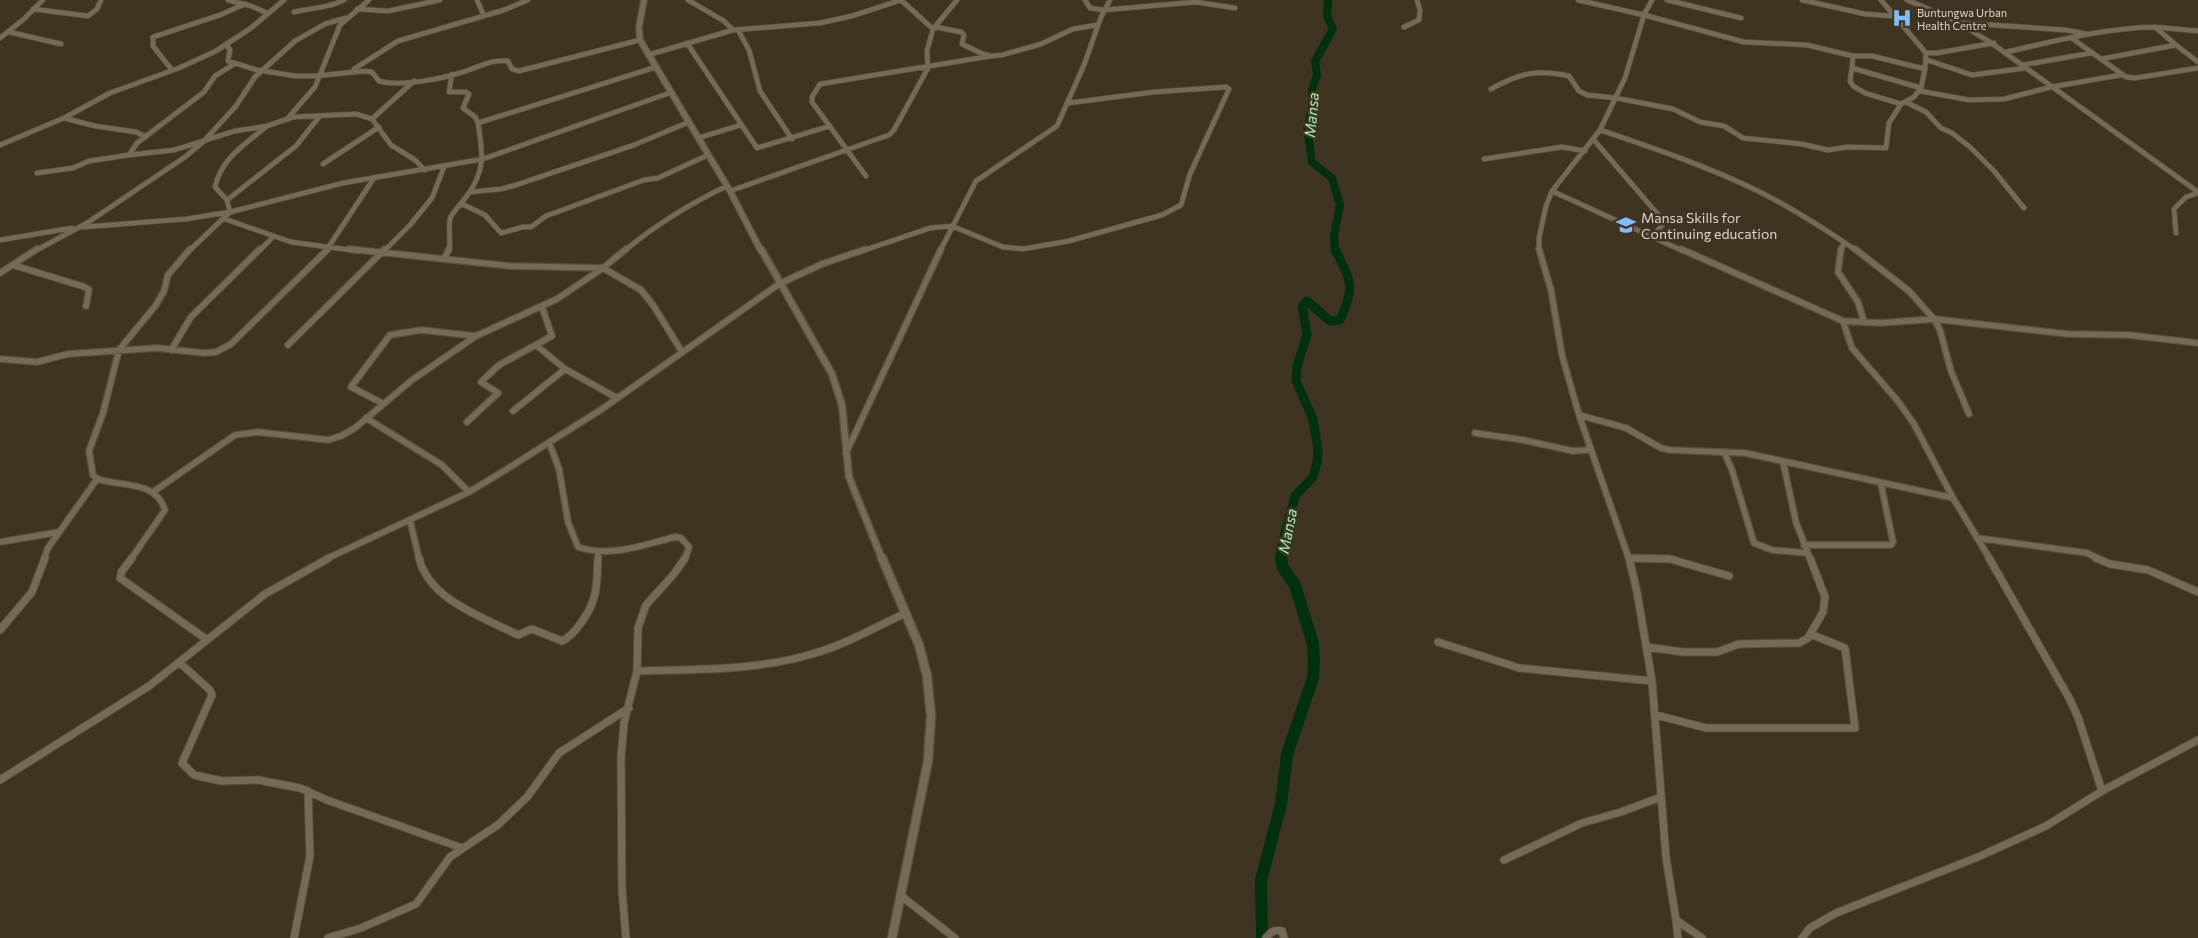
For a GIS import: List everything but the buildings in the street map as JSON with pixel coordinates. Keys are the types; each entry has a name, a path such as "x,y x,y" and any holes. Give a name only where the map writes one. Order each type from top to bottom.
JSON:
{"street":[{"path":"0,38 43,0"},
{"path":"33,9 88,16 97,10 101,0"},
{"path":"228,0 245,4 267,13"},
{"path":"0,145 64,118 110,93 196,60 251,28 284,0"},
{"path":"294,12 321,6 334,6 344,0"},
{"path":"287,119 315,86 336,30 345,18 369,0"},
{"path":"357,9 388,11 440,0"},
{"path":"477,0 484,16"},
{"path":"354,70 389,45 398,41 484,16 528,0"},
{"path":"644,0 639,27 640,40 728,188 779,284 832,374 842,405 846,453 852,487 919,645 927,676 931,716 928,761 892,938"},
{"path":"688,0 729,23 736,30 749,50 760,91 792,139"},
{"path":"648,54 736,30 820,22 852,16 901,0 934,28 961,32 964,35 962,44 991,56"},
{"path":"153,492 235,435 258,432 328,440 341,436 355,428 382,403 412,380 476,336 557,299 604,268 656,225 694,202 728,188 882,138 894,130 928,68 927,52 934,28 957,0"},
{"path":"1085,0 1090,8 1104,10 1196,2 1223,8 1234,8"},
{"path":"846,453 952,226 980,177 1049,132 1060,122 1090,50 1097,25 1110,0"},
{"path":"1404,27 1419,20 1420,10 1416,0"},
{"path":"1578,0 1592,1 1752,43 1807,45 1853,56 1872,56 1924,68"},
{"path":"1652,0 1644,15 1625,78 1600,130 1552,191 1544,214 1539,238 1539,251 1551,290 1562,355 1579,416 1629,558 1652,681 1666,857 1678,938"},
{"path":"1667,0 1741,18"},
{"path":"1802,0 1865,14 1893,16"},
{"path":"1491,89 1515,76 1532,73 1559,74 1572,79 1583,94 1674,109 1700,122 1724,126 1743,138 1796,143 1828,150 1848,148 1884,149 1886,148 1889,123 1903,103 1914,97 1921,89 1927,60 1926,53 1881,0"},
{"path":"1907,0 1961,23 1994,43 2051,87 2198,193"},
{"path":"172,70 153,46 153,38 220,15 245,4"},
{"path":"0,273 52,240 80,227 156,177 203,142 236,106 251,82 303,36 324,24 345,18"},
{"path":"1961,23 2066,30 2089,35"},
{"path":"866,176 812,102 817,88 823,82 928,68 991,56 1002,56 1032,47 1073,29 1097,25"},
{"path":"2155,27 2198,62"},
{"path":"2006,52 2121,29 2155,27 2198,31"},
{"path":"9,32 61,44"},
{"path":"2072,39 2101,58 2121,75"},
{"path":"226,44 230,50 228,60 234,64 263,71 300,76 354,70 372,72 377,79 383,82 414,81 452,74 488,62 503,60 508,61 512,69 519,70 640,40"},
{"path":"687,43 757,148 830,126"},
{"path":"1926,53 1937,54 1994,43"},
{"path":"2101,58 2176,45"},
{"path":"1927,60 1972,75 2091,53"},
{"path":"2190,55 2198,55"},
{"path":"1853,56 1850,83 1852,86 1865,93 1903,103 1926,112 1940,128 1952,133 1970,147 2015,194 2024,208"},
{"path":"129,155 132,149 146,137 204,92 215,76 234,64"},
{"path":"478,123 656,67"},
{"path":"1852,68 1958,99 1981,100 2004,99 2051,87 2121,75 2135,78 2198,68"},
{"path":"444,259 449,250 451,240 450,218 470,192 479,176 483,160 478,123 475,117 463,108 468,93 450,92 452,74"},
{"path":"372,119 414,81"},
{"path":"0,780 149,686 265,594 306,569 361,541 469,492 617,398 779,284 822,264 930,228 952,226 1003,247 1022,249 1069,241 1162,215 1176,209 1184,197 1190,174 1230,92 1226,87 1154,92 1068,103"},
{"path":"0,240 80,227 186,220 230,212 343,183 483,160 672,92"},
{"path":"37,173 73,168 89,161 174,150 235,131 267,126 287,119 360,114 372,119 391,145 415,160 425,170"},
{"path":"227,200 238,194 296,146 319,117"},
{"path":"64,118 96,126 136,132 146,137"},
{"path":"470,192 492,191 516,185 634,145 689,122"},
{"path":"698,138 741,125"},
{"path":"206,639 120,578 122,571 165,510 164,503 153,492 138,486 97,479 94,475 89,451 103,413 119,350 156,305 164,291 168,275 180,259 225,219 230,212 227,200 216,187 220,172 231,158 267,126"},
{"path":"323,164 379,127"},
{"path":"1600,130 1678,157 1749,187 1803,216 1844,242 1909,290 1934,320 1943,339 1948,365 1969,414"},
{"path":"1593,139 1661,218 1663,224 1652,237"},
{"path":"1484,160 1554,148 1584,150"},
{"path":"462,204 485,215 502,233 531,227 546,216 644,180 658,178 708,155"},
{"path":"288,345 382,253 428,203 436,190 444,167"},
{"path":"0,359 37,362 68,354 157,348 204,353 216,352 232,344 331,246 374,178"},
{"path":"1552,191 1843,321 1881,323 1934,320 2068,334 2121,335 2198,343"},
{"path":"2176,233 2174,209 2186,197 2198,193"},
{"path":"225,219 292,242 519,267 604,268 641,290 653,305 682,352"},
{"path":"171,350 191,317 273,237"},
{"path":"1844,242 1839,255 1838,272 1858,302 1864,322"},
{"path":"13,265 87,287 89,290 86,306"},
{"path":"467,422 498,393 481,382 499,365 548,340 552,333 542,307"},
{"path":"1843,321 1852,348 1897,400 1914,424 1953,498 2069,698 2078,716 2102,791"},
{"path":"382,403 353,389 351,385 390,335 426,330 476,336"},
{"path":"536,346 565,369 617,398"},
{"path":"513,411 565,369"},
{"path":"1579,416 1602,420 1626,428 1661,448 1670,450 1745,453 1953,498"},
{"path":"366,418 442,465 469,492"},
{"path":"1475,433 1578,451 1590,450"},
{"path":"549,442 559,469 573,540 578,546 584,550 598,552 681,538 689,548 681,564 652,597 641,614 638,630 637,671 624,728 620,763 622,867 626,938"},
{"path":"1724,452 1732,470 1754,543 1762,548 1793,553 1807,553"},
{"path":"1646,646 1683,652 1717,652 1739,644 1799,643 1803,642 1810,634 1823,612 1825,603 1796,522 1784,462"},
{"path":"0,630 32,592 48,548 79,507 97,479"},
{"path":"1804,544 1891,545 1894,542 1886,513 1882,484"},
{"path":"410,520 421,567 428,578 450,600 518,635 532,629 562,641 570,637 595,596 598,552"},
{"path":"0,542 59,532"},
{"path":"1977,538 2087,553 2110,564 2148,570 2198,592"},
{"path":"1629,558 1670,559 1729,576"},
{"path":"637,671 710,668 797,658 833,646 906,612"},
{"path":"1656,714 1706,728 1855,728 1845,648 1810,634"},
{"path":"1438,642 1519,668 1652,681"},
{"path":"180,663 210,690 212,695 210,704 186,751 182,763 194,775 222,781 258,780 300,788 462,848"},
{"path":"328,938 361,928 416,904 450,857 499,824 528,796 559,754 628,708"},
{"path":"1802,938 1810,928 1836,913 1978,857 2046,826 2102,791 2198,740"},
{"path":"294,938 310,856 308,792"},
{"path":"1504,860 1582,823 1621,812 1661,797"},
{"path":"900,896 955,938"},
{"path":"1676,920 1702,938"},
{"path":"1266,938 1271,932 1278,930 1282,931 1284,938"}],"waterway":[{"name":"Mansa","path":"1328,0 1327,16 1333,29 1315,61 1317,75 1312,90 1313,105 1307,127 1312,162 1332,178 1340,205 1334,235 1335,251"},
{"name":"Mansa","path":"1281,559 1280,552 1295,496 1313,477 1317,463 1318,450 1313,419 1296,381 1297,366 1307,335 1302,307 1307,301 1330,321 1340,320 1348,299 1350,284 1335,249"},
{"name":"Mansa","path":"1262,938 1261,880 1281,804 1287,754 1313,678 1314,661 1313,644 1295,585 1283,568 1281,558"}],"place":[{"name":"Buntungwa Urban Health Centre","path":"1902,18"},
{"name":"Mansa Skills for Continuing education","path":"1626,225"}]}
